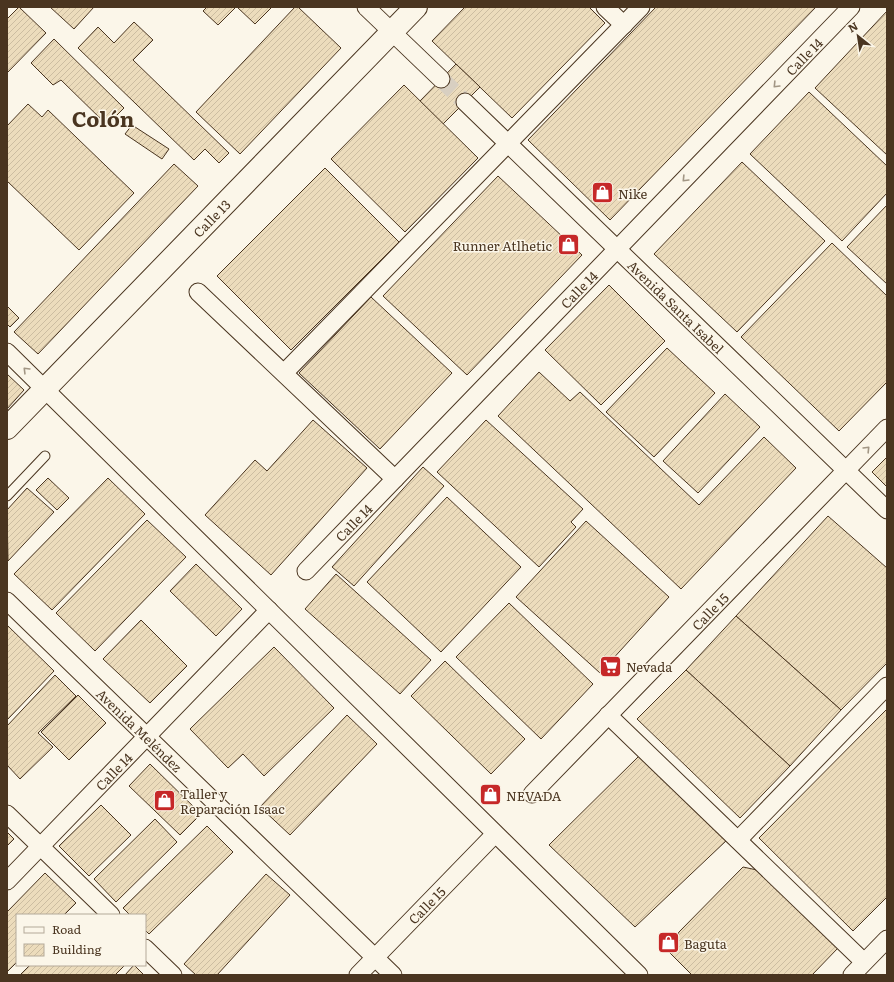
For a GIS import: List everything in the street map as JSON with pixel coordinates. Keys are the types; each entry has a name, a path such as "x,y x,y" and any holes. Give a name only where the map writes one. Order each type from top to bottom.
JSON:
{"main road":[{"name":"Calle 13","path":"7,428 416,7"}],"street":[{"path":"366,7 441,79"},
{"path":"605,7 624,24"},
{"path":"284,373 641,7"},
{"name":"Calle 14","path":"306,571 851,7"},
{"name":"Avenida Santa Isabel","path":"465,102 887,510"},
{"path":"198,292 395,479"},
{"path":"7,352 639,975"},
{"name":"Calle 15","path":"532,794 887,428"},
{"name":"Avenida Meléndez","path":"7,601 393,975"},
{"name":"Calle 14","path":"7,881 269,610"},
{"path":"738,840 887,686"},
{"path":"608,715 864,962"},
{"path":"7,814 110,914"},
{"name":"Calle 15","path":"358,975 495,834"},
{"path":"852,975 887,939"},
{"path":"146,949 173,975"}],"lane":[{"path":"7,496 45,456"}],"building":[{"path":"19,7 46,33 7,73 7,19"},
{"path":"50,7 94,7 74,29"},
{"path":"207,7 236,7 218,25 203,11"},
{"path":"237,7 272,7 255,24"},
{"path":"295,7 298,7 341,48 240,154 196,112"},
{"path":"465,7 589,7 605,23 512,118 432,41"},
{"path":"656,7 816,7 610,220 528,140"},
{"path":"887,11 887,155 815,88"},
{"path":"134,22 153,40 133,60 229,153 219,163 205,149 194,160 78,48 98,27 114,43"},
{"path":"54,39 124,108 107,125 61,80 53,85 31,63"},
{"path":"456,64 480,87 443,124 420,101"},
{"path":"404,85 478,158 405,232 331,159"},
{"path":"809,92 887,166 887,193 842,241 750,154"},
{"path":"28,104 42,117 48,110 134,193 79,250 7,181 7,126"},
{"path":"132,125 169,149 162,159 125,134"},
{"path":"742,162 825,241 737,332 654,254"},
{"path":"174,164 198,186 38,354 14,332"},
{"path":"325,168 399,242 291,350 217,276"},
{"path":"498,176 582,255 467,375 383,296"},
{"path":"887,205 887,284 847,247"},
{"path":"832,243 887,296 887,382 839,431 741,337"},
{"path":"609,285 665,341 601,405 545,350"},
{"path":"371,297 452,373 380,449 299,373"},
{"path":"7,306 19,318 10,327 7,324"},
{"path":"667,348 715,393 654,457 606,412"},
{"path":"539,372 570,401 580,392 699,505 764,437 796,468 681,589 498,416"},
{"path":"7,374 24,390 7,409"},
{"path":"725,394 760,427 698,493 663,461"},
{"path":"313,420 367,468 271,575 205,515 255,460 267,471"},
{"path":"486,420 583,509 571,522 576,527 539,567 437,472"},
{"path":"887,457 887,487 872,472"},
{"path":"423,467 444,486 354,586 332,567"},
{"path":"48,478 69,498 57,510 36,490"},
{"path":"108,478 145,514 52,610 14,574"},
{"path":"27,488 54,512 8,561 7,510"},
{"path":"447,497 521,567 441,652 367,582"},
{"path":"828,516 887,568 887,663 841,710 736,616"},
{"path":"147,520 186,557 95,651 56,613"},
{"path":"586,521 669,597 600,673 516,597"},
{"path":"196,564 242,609 216,636 170,591"},
{"path":"336,574 431,660 400,694 305,609"},
{"path":"509,603 593,684 541,739 456,657"},
{"path":"736,616 841,710 790,766 686,670"},
{"path":"141,620 187,666 150,703 103,659"},
{"path":"7,625 54,671 8,719 7,718"},
{"path":"274,647 334,708 264,776 243,754 228,768 190,729"},
{"path":"445,661 525,739 491,774 411,696"},
{"path":"686,670 790,766 740,818 637,719"},
{"path":"55,675 76,696 38,733 53,747 20,779 7,765 7,726"},
{"path":"78,695 106,723 69,760 41,732"},
{"path":"887,709 887,897 853,931 759,838"},
{"path":"347,715 377,744 290,835 260,807"},
{"path":"639,756 727,840 635,927 549,845"},
{"name":"Taller y Reparación Isaac","path":"150,764 201,814 180,835 129,786"},
{"path":"101,805 131,835 89,876 59,846"},
{"path":"155,819 177,842 116,902 94,879"},
{"path":"207,826 233,852 149,934 146,931 146,914 129,914 123,908"},
{"path":"7,832 14,839 7,846"},
{"path":"743,867 757,870 838,948 812,975 692,975 667,950 679,932"},
{"path":"45,873 76,903 65,914 16,914 16,963 7,972 7,912"},
{"path":"266,874 290,895 217,975 196,975 184,964"},
{"path":"29,966 124,966 115,975 20,975"},
{"path":"133,966 135,966 144,975 125,975"}],"tunnel":[{"path":"441,79 465,102"}],"place":[{"name":"Nike","path":"603,193"},
{"name":"Runner Atlhetic","path":"568,245"},
{"name":"Nevada","path":"611,666"},
{"name":"NEVADA","path":"491,795"},
{"name":"Taller y Reparación Isaac","path":"165,800"},
{"name":"Baguta","path":"669,943"}],"district":[{"name":"Colón","path":"103,117"}]}
